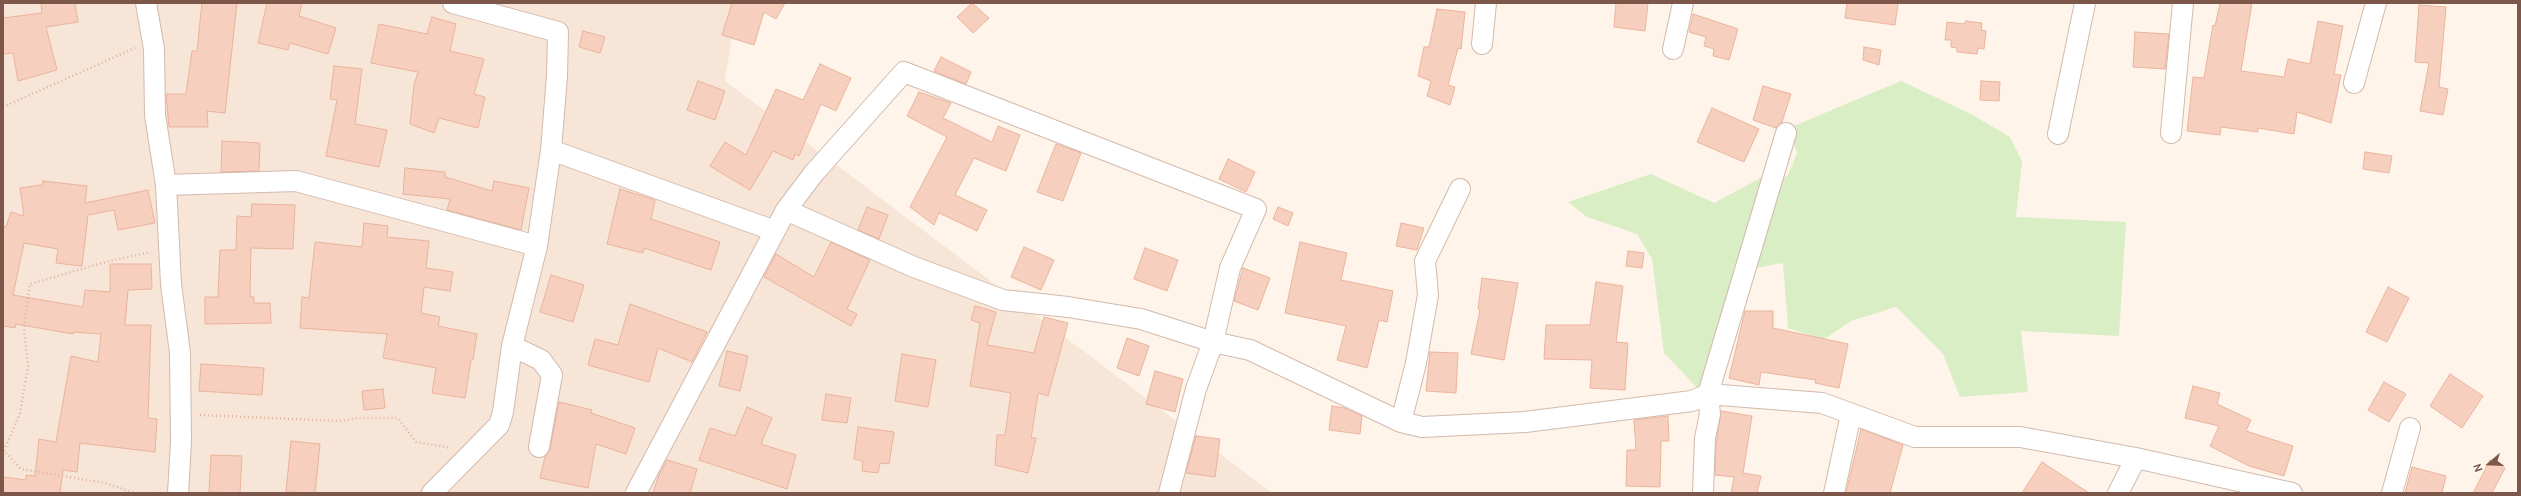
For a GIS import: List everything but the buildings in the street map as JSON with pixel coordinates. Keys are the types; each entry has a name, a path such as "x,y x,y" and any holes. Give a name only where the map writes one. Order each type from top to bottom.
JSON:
{"street":[{"path":"146,3 152,41 155,114 166,185 169,248 180,354 178,493"},
{"path":"432,493 499,425 503,412 512,346 537,246 551,150 558,32 453,3"},
{"path":"1482,44 1486,3"},
{"path":"1673,49 1683,3"},
{"path":"2058,134 2085,3"},
{"path":"2171,133 2183,3"},
{"path":"2354,83 2376,3"},
{"path":"636,493 786,210 814,173 904,72 1256,209 1230,268 1213,342 1196,389 1169,493"},
{"path":"1703,493 1705,438 1710,414 1708,394 1786,133"},
{"path":"551,150 775,231"},
{"path":"166,185 296,181 537,246"},
{"path":"1401,422 1416,364 1428,295 1425,261 1460,189"},
{"path":"786,210 914,267 1003,300 1068,307 1141,319 1213,342 1250,350 1401,422 1422,427 1525,422 1692,401 1708,394 1822,403 1915,437 2020,437 2136,458 2292,493"},
{"path":"512,346 542,360 552,375 539,447"},
{"path":"1834,493 1851,414"},
{"path":"2392,493 2410,428"},
{"path":"2118,493 2136,458"}],"path":[{"path":"3,102 4,106 152,41"},
{"path":"145,493 135,493 105,483 21,469 4,451 20,413 28,366 24,328 30,284 109,261 169,248"},
{"path":"180,415 340,421 357,418 398,418 416,442 472,451"}],"shaded area":[{"path":"3,3 737,3 725,81 1272,493 3,493"}],"green space":[{"path":"1901,81 1971,114 2010,137 2022,161 2016,217 2126,222 2119,336 2021,331 2028,392 1960,397 1943,354 1896,307 1851,321 1823,340 1788,328 1783,263 1751,269 1701,392 1664,353 1652,259 1637,234 1587,217 1568,202 1651,174 1714,203 1766,175 1787,177 1797,153 1789,128"}]}
